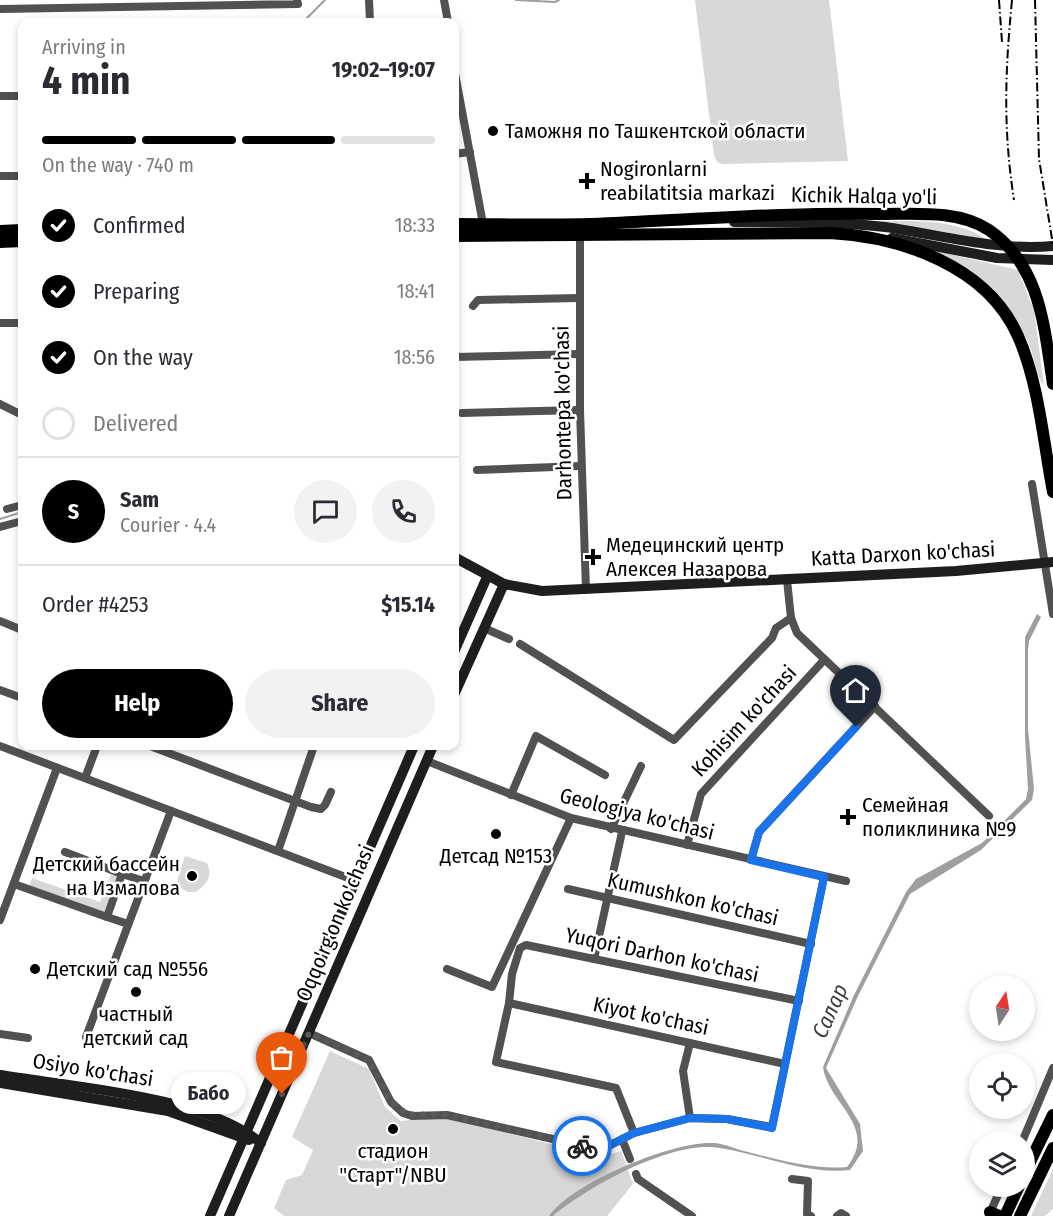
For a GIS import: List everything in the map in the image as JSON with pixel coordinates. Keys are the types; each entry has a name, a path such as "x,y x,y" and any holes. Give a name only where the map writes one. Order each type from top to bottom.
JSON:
{"highway":[{"name":"Kichik Halqa yo'li","path":"459,236 580,229 613,223 830,213 942,216 967,220 983,227 1014,253 1033,283 1042,317 1053,384"},
{"name":"Kichik Halqa yo'li","path":"459,224 580,229 840,233 900,245 933,257 975,281 997,302 1014,328 1026,360 1053,492"},
{"path":"0,231 18,230"},
{"path":"0,242 18,242"},
{"path":"1035,1152 1053,1115"},
{"path":"1020,1216 1053,1148"},
{"path":"1005,1216 1014,1197"}],"main road":[{"path":"613,223 830,222 909,231 994,246 1053,246"},
{"path":"840,233 905,240 1011,260 1053,260"},
{"path":"459,560 487,577 459,630"},
{"name":"Katta Darxon ko'chasi","path":"487,577 504,584 532,590 586,590 956,571 1048,562"},
{"path":"459,684 504,584"},
{"name":"Oqqo'rg'on ko'chasi","path":"210,1216 412,750"},
{"name":"Oqqo'rg'on ko'chasi","path":"229,1216 431,750"},
{"path":"386,810 403,817"},
{"path":"356,880 372,887"},
{"name":"Osiyo ko'chasi","path":"0,1075 151,1099 188,1109 261,1143"},
{"name":"Osiyo ko'chasi","path":"0,1083 168,1111 245,1135"}],"street":[{"path":"0,9 297,3 297,0"},
{"path":"369,0 370,18"},
{"path":"444,0 447,18"},
{"path":"459,94 483,224"},
{"path":"0,96 18,96"},
{"path":"459,153 470,152"},
{"path":"0,176 18,176"},
{"name":"Darhontepa ko'chasi","path":"580,229 579,354 586,590"},
{"path":"473,306 478,300 579,298"},
{"path":"0,323 18,323"},
{"path":"459,357 579,354"},
{"path":"0,404 18,413"},
{"path":"462,413 580,410"},
{"path":"477,470 581,466"},
{"path":"1032,484 1048,562 1047,580 1053,614"},
{"path":"6,509 18,506"},
{"path":"0,527 18,522"},
{"path":"787,580 791,618 797,633 989,816"},
{"path":"520,644 674,740 772,638 776,628 791,618"},
{"path":"0,621 18,628"},
{"path":"484,628 509,639"},
{"name":"Kohisim ko'chasi","path":"687,845 701,794 824,660"},
{"path":"0,690 18,697"},
{"path":"751,860 759,832 875,706"},
{"path":"511,795 536,736 605,775"},
{"path":"0,746 356,880"},
{"path":"85,778 96,750"},
{"path":"161,750 321,809 326,806 331,792"},
{"path":"278,851 313,750"},
{"name":"Geologiya ko'chasi","path":"427,760 571,818 846,881"},
{"path":"611,829 641,766"},
{"path":"0,920 57,768"},
{"path":"86,1037 171,811"},
{"path":"447,969 492,987 571,818"},
{"path":"594,959 622,831"},
{"path":"65,852 144,881"},
{"path":"107,917 122,874"},
{"path":"309,1033 369,1060 391,1102 407,1114 447,1115 599,1150 634,1133 690,1118 727,1119 772,1128 824,877"},
{"path":"14,884 128,924"},
{"name":"Kumushkon ko'chasi","path":"568,890 811,944"},
{"name":"Yuqori Darhon ko'chasi","path":"509,1003 512,974 519,948 526,945 799,1001"},
{"path":"509,1003 496,1062 616,1088 634,1133"},
{"name":"Kiyot ko'chasi","path":"509,1003 785,1064"},
{"path":"0,1034 28,1038"},
{"path":"690,1044 683,1071 690,1118"},
{"path":"1027,1131 1053,1068"},
{"path":"622,1139 630,1160"},
{"path":"636,1174 638,1179 692,1216"},
{"path":"792,1179 808,1181 807,1214 811,1216"},
{"path":"992,1215 998,1197"},
{"path":"837,1216 841,1214 846,1216"}],"shaded area":[{"path":"695,0 829,0 848,161 723,164 717,162 714,155"},
{"path":"866,221 946,224 961,227 989,241"},
{"path":"932,250 1018,270 1034,310 1044,385 1039,378 1022,329 1002,300 991,288 965,268"},
{"name":"Салар","path":"1037,614 1041,617 1029,641 1028,650 1028,729 1034,789 1032,800 981,850 910,894 858,996 826,1068 860,1124 863,1151 850,1170 817,1170 736,1151 701,1147 656,1158 632,1168 609,1179 553,1216 549,1216 561,1203 579,1190 624,1166 695,1144 717,1143 810,1166 847,1167 855,1152 857,1139 855,1127 833,1092 823,1067 854,995 906,892 916,879 982,843 1026,799 1028,789 1025,737 1025,637"},
{"path":"185,856 207,863 209,868 208,879 196,892 188,892 176,885"},
{"path":"112,871 120,874 105,919 27,892 32,878 100,902"},
{"name":"стадион \"Старт\"/NBU","path":"330,1051 369,1069 385,1107 401,1121 443,1117 594,1155 595,1159 621,1151 633,1184 607,1216 284,1216 274,1208 286,1180 302,1175 313,1150 292,1137"},
{"path":"1053,1169 1053,1209 1045,1216 1031,1216"}],"waterway":[{"path":"307,18 325,0"},
{"path":"516,0 555,2 559,0"},
{"path":"0,519 18,513"}],"railway":[{"path":"999,0 1002,42"},
{"path":"1012,0 1006,100 1008,149 1014,200"},
{"path":"1035,0 1039,159 1053,245"}],"way so far":[{"path":"282,1094 309,1033 369,1060 391,1102 407,1114 422,1117 447,1115 582,1146"}],"place":[{"name":"Таможня по Ташкентской области","path":"493,131"},
{"name":"Nogironlarni reabilatitsia markazi","path":"587,181"},
{"name":"Медецинский центр Алексея Назарова","path":"593,557"},
{"name":"Семейная поликлиника №9","path":"848,817"},
{"name":"Детсад №153","path":"496,834"},
{"name":"Детский бассейн на Измалова","path":"192,876"},
{"name":"Детский сад №556","path":"35,969"},
{"name":"частный детский сад","path":"136,992"},
{"name":"Бабо","path":"282,1094"},
{"name":"стадион \"Старт\"/NBU","path":"393,1129"}],"route":[{"path":"582,1146 599,1150 634,1133 690,1118 727,1119 772,1128 824,877 751,860 759,832 856,727"}]}
